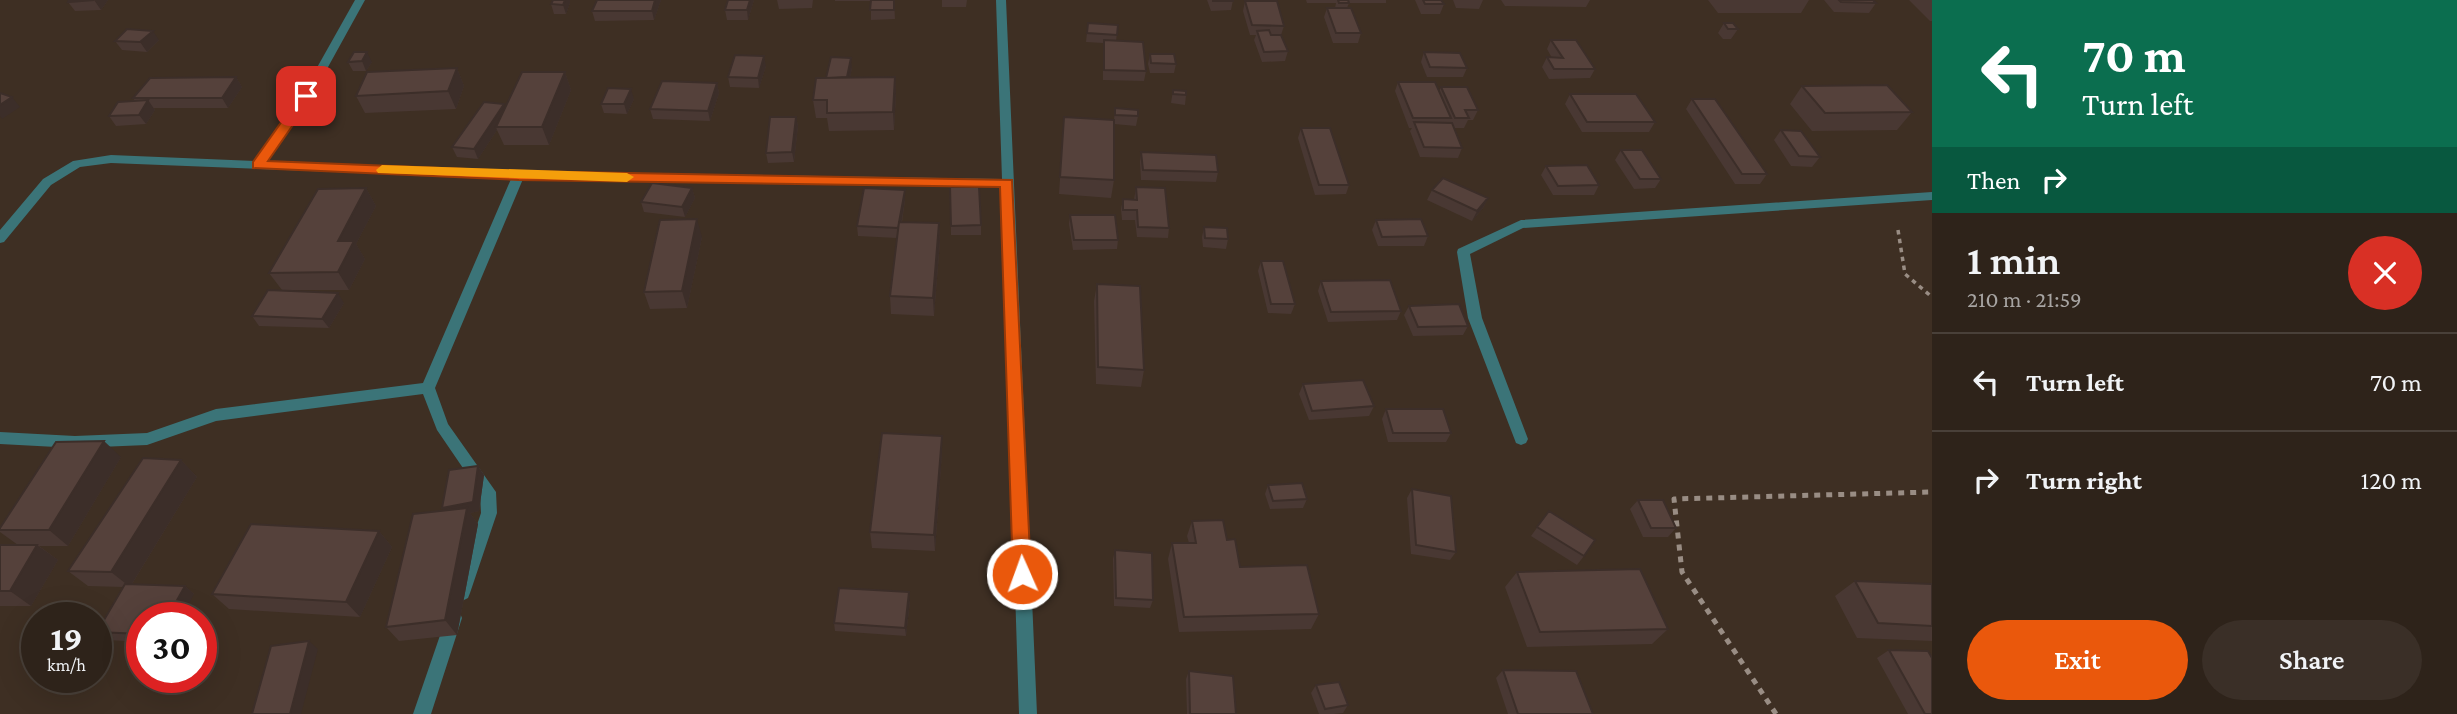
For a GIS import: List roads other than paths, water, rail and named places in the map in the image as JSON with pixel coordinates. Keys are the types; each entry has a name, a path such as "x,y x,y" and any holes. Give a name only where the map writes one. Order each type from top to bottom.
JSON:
{"street":[{"path":"258,165 306,96 360,0"},
{"path":"1002,0 1028,714"},
{"path":"0,239 47,182 77,164 111,159 519,175 1007,183"},
{"path":"422,714 489,513 488,492 442,426 428,388 519,175"},
{"path":"1521,439 1475,318 1463,251 1521,224 1932,196"},
{"path":"0,438 75,442 146,439 216,415 428,388"}]}
